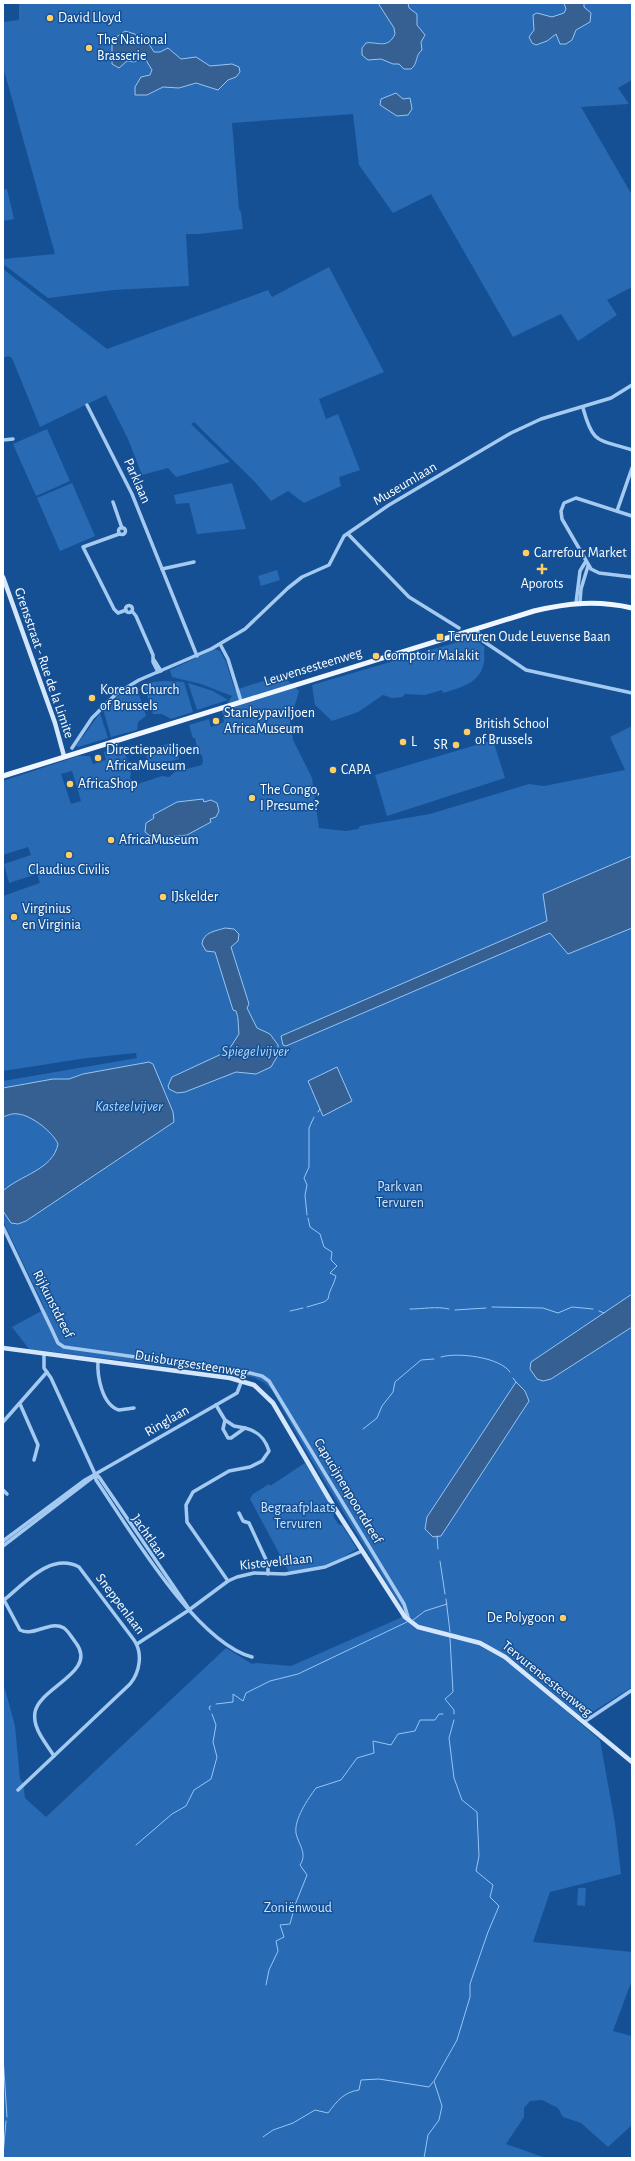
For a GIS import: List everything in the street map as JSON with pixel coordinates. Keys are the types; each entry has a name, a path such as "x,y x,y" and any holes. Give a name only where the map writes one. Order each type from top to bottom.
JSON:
{"main road":[{"name":"Leuvensesteenweg","path":"3,776 534,611 578,602 609,603 632,608"}],"street":[{"name":"Museumlaan","path":"72,748 92,718 109,700 131,684 197,656 245,629 302,577 329,565 340,540 389,506 511,433 541,419 583,408 611,398 632,385"},
{"name":"Parklaan","path":"87,405 126,480 197,656"},
{"path":"583,408 592,434 598,440 632,450"},
{"path":"3,440 13,439"},
{"path":"617,511 632,468"},
{"path":"632,516 576,498 564,503 561,511 562,519 588,566 599,573 632,577"},
{"path":"113,502 122,528 118,530 119,534 83,548 114,609 118,613 126,610 127,606 130,606 136,616 154,660 153,662 159,671"},
{"path":"348,534 409,597 459,628"},
{"path":"578,602 580,571 586,561"},
{"path":"162,569 194,562"},
{"path":"578,602 588,566"},
{"name":"Grensstraat - Rue de la Limite","path":"3,578 55,723 64,756"},
{"path":"476,629 483,640 526,670 632,692"},
{"path":"220,644 228,658 241,701"},
{"name":"Rijkunstdreef","path":"3,1227 58,1343 64,1347 262,1376"},
{"name":"Duisburgsesteenweg","path":"3,1348 242,1380 261,1390 273,1403 399,1610 415,1625"},
{"name":"Jachtlaan","path":"44,1354 44,1368 51,1378 95,1474 96,1480 177,1598 207,1629 222,1641 252,1658"},
{"path":"98,1361 98,1378 109,1403 119,1410 134,1408"},
{"path":"3,1422 47,1372"},
{"name":"Capucijnenpoortdreef","path":"262,1376 273,1387 404,1604 409,1621"},
{"name":"Ringlaan","path":"3,1541 85,1480 237,1393 242,1380"},
{"path":"20,1404 38,1445 34,1460"},
{"path":"216,1405 224,1420 234,1426 257,1432 261,1435 268,1448 268,1454 262,1461 250,1467 230,1471 193,1492 189,1498 185,1510 187,1522 228,1581"},
{"path":"224,1420 223,1429 228,1438 231,1438 245,1428"},
{"name":"Ringlaan","path":"3,1546 88,1482 95,1474"},
{"path":"3,1490 8,1494"},
{"path":"239,1513 243,1521 249,1523 268,1564 268,1574"},
{"name":"Kisteveldlaan","path":"137,1644 189,1610 228,1581 245,1574 290,1574 325,1567 362,1551"},
{"name":"Sneppenlaan","path":"4,1598 48,1566 64,1562 71,1563 79,1567 137,1644 139,1666 134,1679 18,1790"},
{"path":"4,1598 20,1630 30,1632 49,1626 58,1626 67,1631 81,1652 78,1666 40,1702 35,1712 36,1727 54,1756"},
{"name":"Tervurensesteenweg","path":"415,1625 486,1645 505,1657 632,1762"},
{"path":"584,1722 632,1690"}],"green space":[{"path":"19,3 632,3 632,80 618,88 629,104 581,107 632,195 632,287 607,300 617,315 578,341 561,314 513,337 431,194 393,213 359,165 353,114 232,123 239,209 241,212 243,229 186,234 189,286 113,290 48,298 3,264 3,259 55,254 4,70 3,22 19,20"},
{"path":"7,189 14,219 3,221 3,190"},
{"path":"329,267 384,372 319,399 326,419 338,414 360,470 339,477 341,486 304,503 288,491 271,501 255,482 194,422 191,424 230,462 176,477 168,468 142,475 128,439 106,395 40,427 12,358 8,356 3,358 3,269 107,349 268,290 272,297"},
{"path":"47,429 70,481 36,496 13,444"},
{"path":"72,483 95,536 60,551 37,498"},
{"path":"232,483 246,529 197,534 189,503 176,504 174,495"},
{"path":"277,570 280,580 261,586 258,576"},
{"path":"468,639 476,640 485,647 484,660 479,675 463,687 443,693 442,690 425,695 405,694 402,697 392,698 383,695 358,712 332,721 315,705 312,685"},
{"name":"Zoniënwoud","path":"215,649 220,651 226,662 235,690 282,675 299,691 290,722 293,740 312,778 319,828 346,831 358,829 360,826 430,814 529,784 544,786 625,770 610,737 632,726 632,1687 583,1718 511,1658 509,1662 600,1740 615,1823 621,1874 550,1892 533,1942 632,1952 632,1980 613,2031 632,2036 632,2125 608,2147 581,2123 563,2117 558,2108 542,2100 530,2101 524,2108 524,2117 506,2144 546,2158 3,2158 3,1686 15,1726 20,1779 23,1783 25,1798 46,1817 226,1648 252,1664 256,1663 291,1666 400,1618 405,1613 309,1456 272,1390 265,1383 253,1377 29,1349 12,1327 45,1309 3,1221 3,1081 137,1058 136,1053 87,1058 3,1071 3,896 40,883 37,874 9,883 4,864 31,855 28,847 3,855 3,781 78,756 90,756 93,764 106,760 104,752 123,746 131,774 130,777 132,783 135,785 162,776 169,777 175,772 202,765 202,755 198,753 195,738 193,738 189,725 209,719 211,727 224,722 222,711 232,696 201,684 172,677 170,670","holes":["72,771 81,801 71,804 61,774"]},
{"path":"164,681 184,682 193,712 171,719 162,714 153,714 143,683"},
{"path":"188,683 213,691 228,700 197,710"},
{"path":"136,685 146,716 138,722 137,730 111,737 103,709 113,699"},
{"path":"100,713 108,738 78,747 76,746"},
{"path":"493,740 505,778 387,816 375,775"},
{"path":"174,742 179,759 163,761 150,768 145,751"},
{"name":"Begraafplaats Tervuren","path":"305,1463 335,1512 333,1516 339,1525 342,1525 357,1549 331,1564 289,1572 250,1499 253,1494 269,1484 270,1486"},
{"path":"578,1888 586,1888 585,1906 577,1905"}],"water":[{"path":"378,3 408,3 409,8 417,14 417,25 425,35 421,42 422,50 418,54 415,65 411,69 404,69 399,64 393,64 381,59 368,60 362,55 362,48 366,43 382,44 389,42 395,34 394,28"},
{"path":"564,3 584,3 584,7 591,13 590,22 576,30 572,40 566,44 560,44 556,34 547,41 536,45 532,43 529,37 534,30 533,15 537,13 552,17 564,13 566,9"},
{"path":"125,31 135,34 139,42 149,44 154,52 160,52 168,48 181,59 196,57 210,66 232,64 239,67 240,72 236,77 228,80 218,90 196,83 179,88 163,87 147,95 135,95 135,87 141,77 150,75 152,70 143,58 134,62 127,61 119,68 112,64 112,40"},
{"path":"396,93 403,99 410,98 412,109 408,115 397,116 380,105 381,99"},
{"path":"203,799 204,802 211,800 217,803 219,811 216,817 210,819 211,822 187,835 160,838 159,835 150,836 145,832 146,823 154,818 153,815 177,802"},
{"path":"632,856 632,928 568,954 550,933 286,1046 283,1045 281,1036 547,921 543,894"},
{"name":"Spiegelvijver","path":"225,928 234,929 239,934 238,941 231,947 249,1004 247,1008 257,1028 270,1034 278,1045 278,1055 271,1067 256,1074 236,1072 185,1092 177,1093 169,1089 168,1086 172,1077 228,1051 239,1034 237,1014 236,1011 233,1010 215,952 206,951 202,944 207,934"},
{"name":"Kasteelvijver","path":"149,1062 153,1064 173,1112 174,1122 26,1221 18,1224 11,1223 3,1211 3,1191 10,1185 43,1166 55,1153 58,1144 47,1129 29,1117 10,1114 3,1117 3,1088 53,1079 69,1079 83,1074"},
{"path":"337,1067 352,1101 323,1116 308,1081"},
{"path":"632,1294 632,1327 551,1379 543,1381 537,1379 530,1369 531,1362"},
{"path":"516,1382 525,1391 529,1401 441,1536 433,1537 425,1529 427,1517"}],"waterway":[{"path":"307,1215 305,1195 307,1185 304,1178 309,1167 309,1128 314,1117"},
{"path":"307,1307 324,1302 328,1299 336,1276 330,1273 337,1266 331,1260 332,1252 324,1247 320,1234 310,1227 308,1218"},
{"path":"492,1307 543,1308 558,1313 572,1307 593,1309"},
{"path":"290,1311 303,1308"},
{"path":"455,1310 486,1308"},
{"path":"410,1309 449,1309"},
{"path":"599,1311 604,1313"},
{"path":"441,1357 457,1355 488,1359 505,1367 510,1372"},
{"path":"363,1429 377,1418 382,1406 393,1392 395,1382 421,1360 434,1359"},
{"path":"513,1378 516,1382"},
{"path":"437,1536 438,1549"},
{"path":"440,1561 445,1594"},
{"path":"446,1599 450,1632"},
{"path":"413,1620 425,1611 447,1604"},
{"path":"216,1704 233,1702 233,1694 243,1701 246,1693 270,1681 298,1674 407,1622"},
{"path":"450,1638 453,1692 445,1699 454,1710 454,1714"},
{"path":"210,1710 209,1707 211,1706"},
{"path":"136,1845 172,1814 186,1806 194,1790 211,1779 217,1757 213,1742 216,1725 212,1714"},
{"path":"266,1985 269,1970 278,1951 276,1941 284,1937 280,1925 290,1924 295,1905 307,1875 300,1865 303,1853 297,1837 296,1827 302,1809 309,1798 316,1788 341,1780 357,1758 374,1753 373,1741 391,1745 398,1734 415,1731 420,1720 435,1720 439,1714 443,1714"},
{"path":"424,2158 428,2135 439,2120 442,2106 434,2081 457,2040 470,1997 470,1984 488,1932 499,1906 490,1897 493,1885 476,1871 479,1856 477,1812 462,1800 454,1778 449,1738 454,1720"},
{"path":"3,2056 7,2117"},
{"path":"263,2137 273,2130 293,2123 315,2110 328,2113 345,2095 359,2090 361,2080 379,2079 429,2087 433,2082"},
{"path":"3,2156 6,2121"}],"place":[{"name":"David Lloyd","path":"50,18"},
{"name":"The National Brasserie","path":"89,48"},
{"name":"Carrefour Market","path":"526,553"},
{"name":"Aporots","path":"542,569"},
{"name":"Tervuren Oude Leuvense Baan","path":"440,637"},
{"name":"Comptoir Malakit","path":"376,656"},
{"name":"Korean Church of Brussels","path":"92,698"},
{"name":"Stanleypaviljoen AfricaMuseum","path":"216,721"},
{"name":"British School of Brussels","path":"467,732"},
{"name":"L","path":"403,742"},
{"name":"SR","path":"456,745"},
{"name":"Directiepaviljoen AfricaMuseum","path":"98,758"},
{"name":"CAPA","path":"333,770"},
{"name":"AfricaShop","path":"70,784"},
{"name":"The Congo, I Presume?","path":"252,798"},
{"name":"AfricaMuseum","path":"111,840"},
{"name":"Claudius Civilis","path":"69,855"},
{"name":"IJskelder","path":"163,897"},
{"name":"Virginius en Virginia","path":"14,917"},
{"name":"De Polygoon","path":"563,1618"}],"park label":[{"name":"Park van Tervuren","path":"400,1196"}]}
